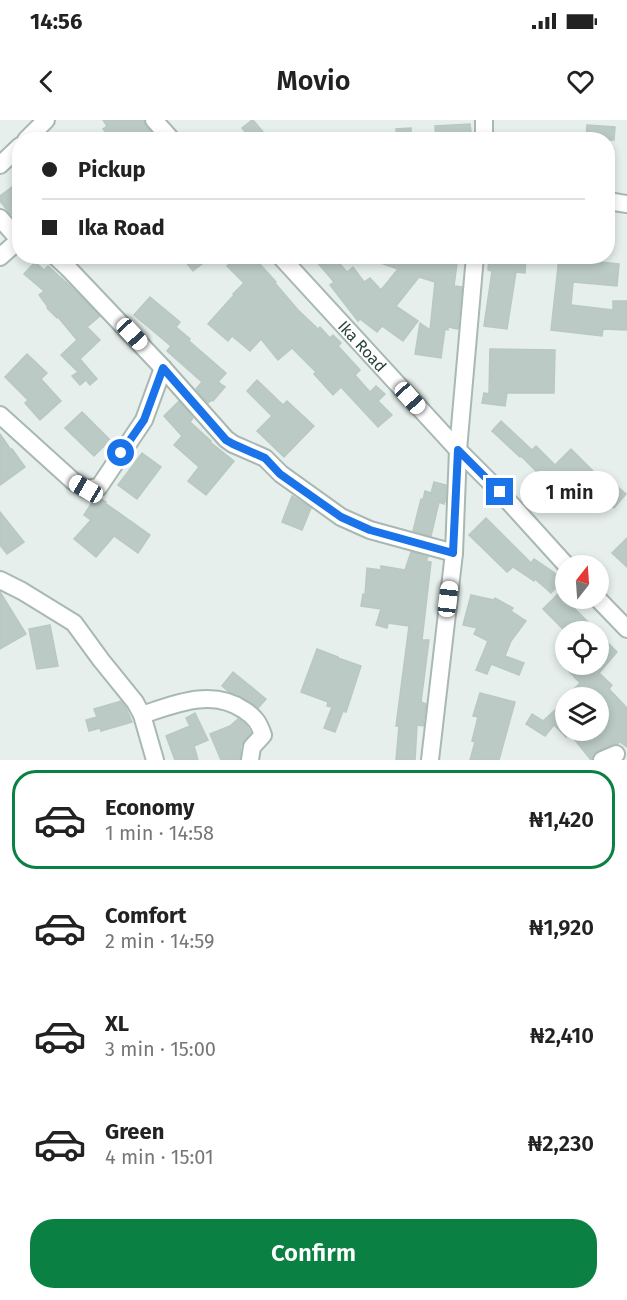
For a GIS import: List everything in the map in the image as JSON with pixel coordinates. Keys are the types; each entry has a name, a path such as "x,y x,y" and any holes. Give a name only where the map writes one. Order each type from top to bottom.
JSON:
{"street":[{"path":"34,132 46,120"},
{"path":"154,120 165,132"},
{"path":"0,165 12,154"},
{"path":"0,218 12,233"},
{"path":"0,257 12,247"},
{"path":"64,264 163,368 226,440 265,458 280,474 341,517 370,530 453,553"},
{"name":"Ika Road","path":"287,264 557,555"},
{"path":"430,760 453,553 458,450 474,264"},
{"path":"0,414 73,481 86,489 99,487 144,420 163,368"},
{"path":"0,580 74,623 100,660 135,702 142,715 155,760"},
{"path":"608,609 627,629"},
{"path":"142,715 180,702 205,698 237,705 253,716 263,735 252,747 250,760"}],"building":[{"path":"103,120 144,120 150,132 105,132 103,129 107,126"},
{"path":"253,120 263,132 245,132 242,128"},
{"path":"470,124 471,132 435,132 435,126"},
{"path":"587,125 615,127 615,132 587,132"},
{"path":"411,128 411,132 396,132 396,129"},
{"path":"12,187 11,215 0,201 0,196"},
{"path":"33,264 37,264 44,270 48,266 100,316 87,327 100,340 80,359 97,379 90,385 86,380 80,385 72,376 78,372 61,355 77,340 58,317 47,308 39,295 44,291 24,274"},
{"path":"187,264 202,264 193,271"},
{"path":"229,264 260,264 298,310 318,329 320,327 330,338 333,335 341,343 338,346 360,370 355,375 370,392 376,386 385,394 378,401 392,415 378,427 341,387 333,395 314,374 316,372 292,348 278,360 261,339 250,351 232,336 228,341 208,324 244,283 227,266"},
{"path":"319,264 340,264 347,272 353,267 364,282 370,278 381,290 398,269 383,264 457,264 454,286 462,287 458,329 448,327 448,330 445,329 441,358 415,354 420,323 430,330 435,282 419,277 396,306 418,321 403,341 382,326 377,332 360,319 358,321 330,285 334,282"},
{"path":"488,264 526,264 525,273 516,272 507,329 484,326 492,271 488,270"},
{"path":"558,264 619,264 617,286 573,282 571,305 613,310 613,301 627,301 627,330 603,329 602,336 551,330"},
{"path":"150,297 180,322 176,327 190,339 189,341 226,373 218,382 225,387 213,401 208,403 196,389 202,382 167,351 171,346 134,315"},
{"path":"490,349 555,350 554,393 507,393 505,406 482,403 484,393 489,394"},
{"path":"27,354 47,373 41,379 61,401 40,420 25,403 28,400 5,377"},
{"path":"257,380 283,405 287,401 314,426 284,457 257,431 272,416 247,391"},
{"path":"179,401 193,418 190,422 234,461 206,495 188,481 199,467 174,445 182,436 164,416"},
{"path":"82,412 110,440 94,456 65,428"},
{"path":"501,421 532,450 536,446 555,465 571,449 604,482 607,478 626,494 614,508 595,492 597,489 581,473 559,494 492,431"},
{"path":"0,434 25,467 0,485"},
{"path":"142,453 161,467 137,499 118,485"},
{"path":"434,482 446,485 446,499 444,504 439,502 431,536 413,531 421,499 423,500 425,491 431,493"},
{"path":"292,496 311,508 302,530 282,522"},
{"path":"95,498 106,502 150,535 138,553 114,536 96,557 74,539 91,520 84,515"},
{"path":"0,512 24,542 7,554 0,545"},
{"path":"486,518 531,563 534,559 555,573 555,589 551,593 535,579 534,581 513,567 507,572 469,535"},
{"path":"627,538 627,567 612,553"},
{"path":"411,552 428,557 426,561 431,562 422,640 429,640 421,702 426,704 423,726 417,725 415,760 396,760 399,726 396,726 409,626 388,623 387,628 376,625 381,609 361,606 363,594 365,595 367,568 381,570 381,566 405,570"},
{"path":"0,592 26,634 0,649"},
{"path":"471,595 494,600 495,598 513,608 511,611 526,621 511,641 505,656 524,663 519,675 491,664 487,674 476,670 488,641 474,634 477,628 463,625"},
{"path":"555,597 555,609 575,609 587,621 555,621 543,609"},
{"path":"50,625 58,666 37,669 29,629"},
{"path":"609,644 617,652 609,661"},
{"path":"317,649 361,666 346,712 343,711 335,732 324,728 332,707 327,706 328,702 301,692"},
{"path":"233,672 266,699 258,708 222,686"},
{"path":"572,675 601,675 612,685 609,689 609,687 576,687 580,683"},
{"path":"609,689 627,708 627,747 620,742 612,744 593,754 591,760 576,741 609,741"},
{"path":"480,693 515,702 499,760 470,760 478,717 473,716"},
{"path":"121,701 132,722 101,731 100,728 89,731 86,720 97,717 94,709"},
{"path":"555,710 555,726 545,736 526,724 532,714 543,721"},
{"path":"195,713 208,740 194,746 198,760 175,760 166,736 190,726 186,718"},
{"path":"238,719 251,733 241,745 240,760 221,760 210,734 230,726"}],"route":[{"path":"121,453 144,420 163,368 226,440 265,458 280,474 313,498 341,517 370,530 453,553 458,450 500,492"}]}
